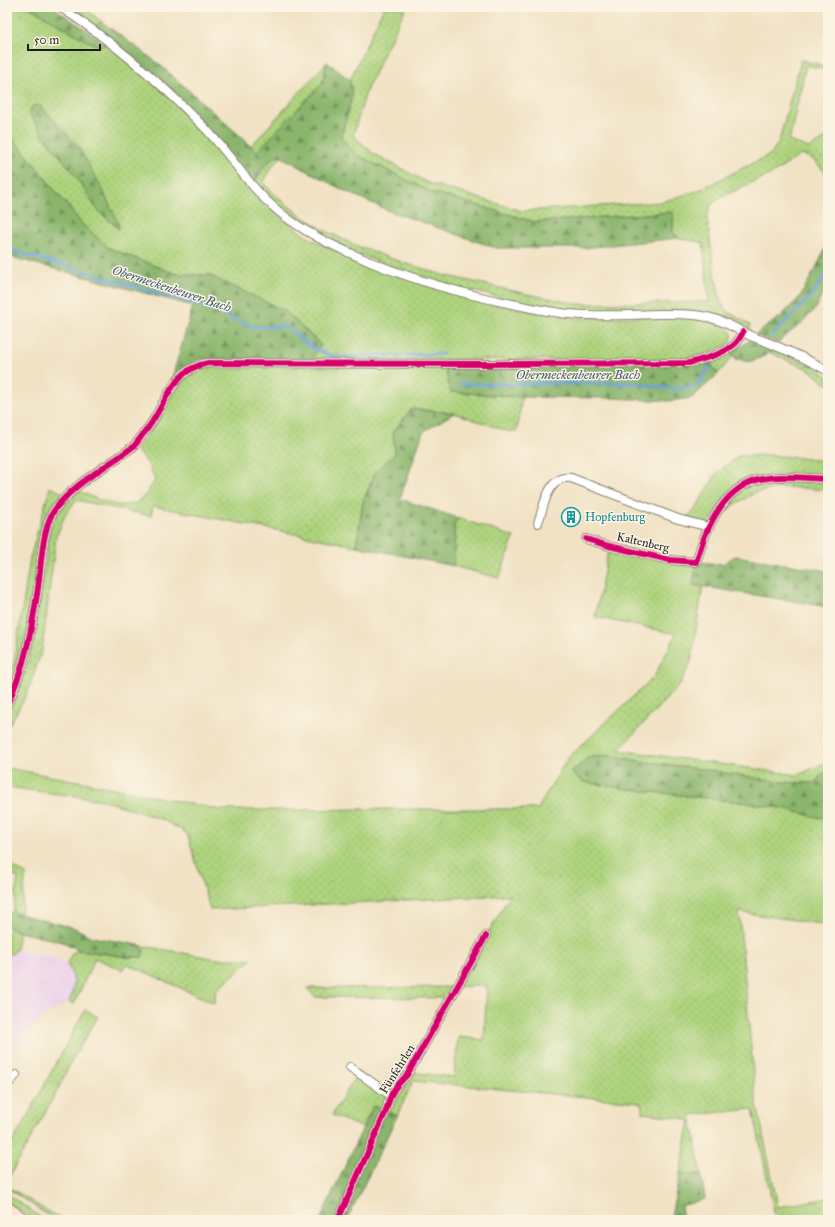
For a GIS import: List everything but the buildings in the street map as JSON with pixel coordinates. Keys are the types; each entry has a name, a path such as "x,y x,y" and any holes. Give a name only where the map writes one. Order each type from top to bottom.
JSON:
{"main road":[{"path":"7,1208 24,1220"}],"street":[{"path":"60,7 94,30 130,58 165,90 204,127 267,201 287,218 315,236 343,250 375,264 432,284 495,300 554,312 587,315 692,314 708,317 721,321 777,346 828,371"},
{"path":"7,705 18,679 29,644 45,536 48,522 53,512 76,488 134,446 157,414 175,383 184,373 199,364 689,363 708,358 728,348 736,343 743,332"},
{"path":"538,523 552,485 557,480 566,477 678,519 709,528 725,501 732,493 746,484 758,479 828,479"},
{"name":"Kaltenberg","path":"586,539 609,546 670,560 696,562 709,528"},
{"name":"Fünfehrlen","path":"338,1220 382,1121 390,1095 395,1087 407,1075 486,936"},
{"name":"Fünfehrlen","path":"350,1067 390,1095"},
{"path":"7,1086 16,1075"}],"shaded area":[{"path":"16,949 56,958 67,964 74,977 74,990 69,1002 40,1020 14,1050 7,1052 7,953 12,954"}],"green space":[{"path":"7,7 29,7 87,41 106,44 134,65 172,100 212,141 243,181 267,207 307,237 333,250 390,273 443,291 497,305 574,318 681,316 721,325 732,333 732,338 729,344 700,356 687,359 312,359 321,345 209,275 176,274 109,248 83,225 7,131"},
{"path":"29,7 53,7 106,44 102,47 87,41"},
{"path":"66,7 83,7 102,22 95,26"},
{"path":"384,7 406,7 367,89 353,135 374,154 428,183 522,211 661,202 697,191 771,154 779,141 801,60 826,66 828,58 827,70 806,65 789,141 809,148 828,137 828,175 812,159 801,155 772,174 715,201 710,207 707,218 714,268 721,303 728,312 750,325 750,330 705,312 689,310 591,312 525,303 459,288 371,259 307,229 270,200 254,183 265,165 278,155 281,157 272,167 263,183 281,200 300,215 326,231 355,245 398,261 443,275 579,304 709,302 703,243 679,238 673,232 673,212 535,222 431,192 359,156 341,138 352,96 350,80"},
{"path":"102,22 159,64 257,151 322,84 327,62 350,80 352,96 341,138 359,156 431,192 535,222 673,212 673,232 679,238 583,248 496,248 387,210 343,190 278,155 265,165 254,183 134,58 95,26"},
{"path":"327,62 322,84 257,152 251,146"},
{"path":"39,105 78,146 100,185 118,222 119,229 98,211 75,175 43,135 29,113 32,106"},
{"path":"7,131 83,225 109,248 176,274 209,275 285,311 321,345 312,359 199,359 178,372 171,381 193,306 7,256"},
{"path":"828,241 828,282 816,308 803,322 777,343 755,335 780,317 800,297 820,260"},
{"path":"752,339 770,348 770,353 754,360 746,361 741,360 731,353"},
{"path":"770,348 814,367 828,376 828,385 808,369 770,353"},
{"path":"731,353 739,360 732,357 718,374 709,361"},
{"path":"709,361 718,374 692,398 669,401 613,398 522,397 450,392 445,367"},
{"path":"209,366 445,367 450,392 522,397 517,430 510,432 454,413 412,409 393,432 395,454 376,471 363,502 356,546 153,506 151,516 76,500 65,515 56,537 42,650 27,694 7,729 7,713 20,686 26,669 36,627 50,530 53,521 60,510 79,491 117,505 132,504 139,501 155,481 149,465 136,450 158,420 170,395 181,380 199,369"},
{"path":"412,409 454,413 423,432 400,499 458,518 454,525 455,537 453,566 356,546 363,502 376,471 395,454 393,432"},
{"path":"770,455 828,461 828,476 768,475 751,478 739,484 726,496 706,527 686,517 696,508 716,474 738,456"},
{"path":"774,480 828,482 828,490 788,487 756,492 734,505 717,519 729,503 743,489 755,483"},
{"path":"50,487 63,493 47,513 43,525 30,614 19,668 7,695 7,675 14,663 30,558"},
{"path":"458,518 514,537 499,578 453,566 455,537 454,525"},
{"path":"609,546 696,562 693,585 703,586 691,662 680,684 619,750 798,775 828,761 828,770 821,775 816,783 778,782 715,771 606,756 588,757 570,772 584,782 627,789 783,808 816,817 828,818 828,925 739,912 755,1094 778,1207 828,1198 828,1220 782,1220 781,1216 775,1217 753,1109 691,1115 701,1174 680,1174 690,1121 679,1117 642,1113 642,1105 639,1102 413,1081 397,1116 373,1106 363,1128 332,1115 358,1072 390,1095 408,1072 454,1077 458,1037 484,1040 487,985 457,987 510,895 210,910 188,836 185,832 163,820 103,800 7,787 7,768 221,810 538,809 568,758 654,677 676,634 595,617"},
{"path":"735,556 828,571 828,607 693,585 696,562 723,564"},
{"path":"606,756 715,771 778,782 816,783 821,775 828,770 828,818 816,817 783,808 627,789 584,782 570,772 588,757"},
{"path":"7,864 26,874 21,914 13,912 18,877 7,875"},
{"path":"11,912 75,928 92,937 138,945 144,950 142,957 127,957 79,950 63,942 19,932 7,926 7,917"},
{"path":"9,927 19,932 16,949 12,954 7,953 7,937"},
{"path":"138,945 217,959 252,959 216,990 214,1003 127,964 122,970 95,958 74,1004 69,1002 74,983 67,964 72,953 79,950 127,957 142,957 144,950"},
{"path":"457,987 451,998 315,997 307,988"},
{"path":"85,1010 98,1017 72,1060 57,1091 7,1181 7,1149 21,1128"},
{"path":"373,1106 397,1116 347,1220 320,1220"},
{"path":"680,1174 701,1174 705,1199 681,1206 683,1220 670,1220"},
{"path":"7,1186 47,1211 65,1220 55,1220 7,1188"},
{"path":"7,1194 45,1220 34,1220 7,1201"}],"waterway":[{"name":"Obermeckenbeurer Bach","path":"7,249 199,305 254,327 284,326 314,349 336,357 443,354"},
{"name":"Obermeckenbeurer Bach","path":"772,335 813,294 828,271"},
{"name":"Obermeckenbeurer Bach","path":"460,384 634,383 674,389 698,385 702,380 703,375 710,367"}],"cycle path":[{"path":"7,705 19,676 27,647 36,603 44,540 52,514 65,497 74,489 134,446 152,422 170,390 177,381 196,367 208,363 689,363 714,356 726,350 736,343 743,332"},
{"path":"586,539 609,546 670,560 696,562 703,540 720,508 732,494 744,485 773,477 828,479"},
{"path":"338,1220 386,1111 393,1091 407,1075 486,936"}],"place":[{"name":"Hopfenburg","path":"571,517"}]}
